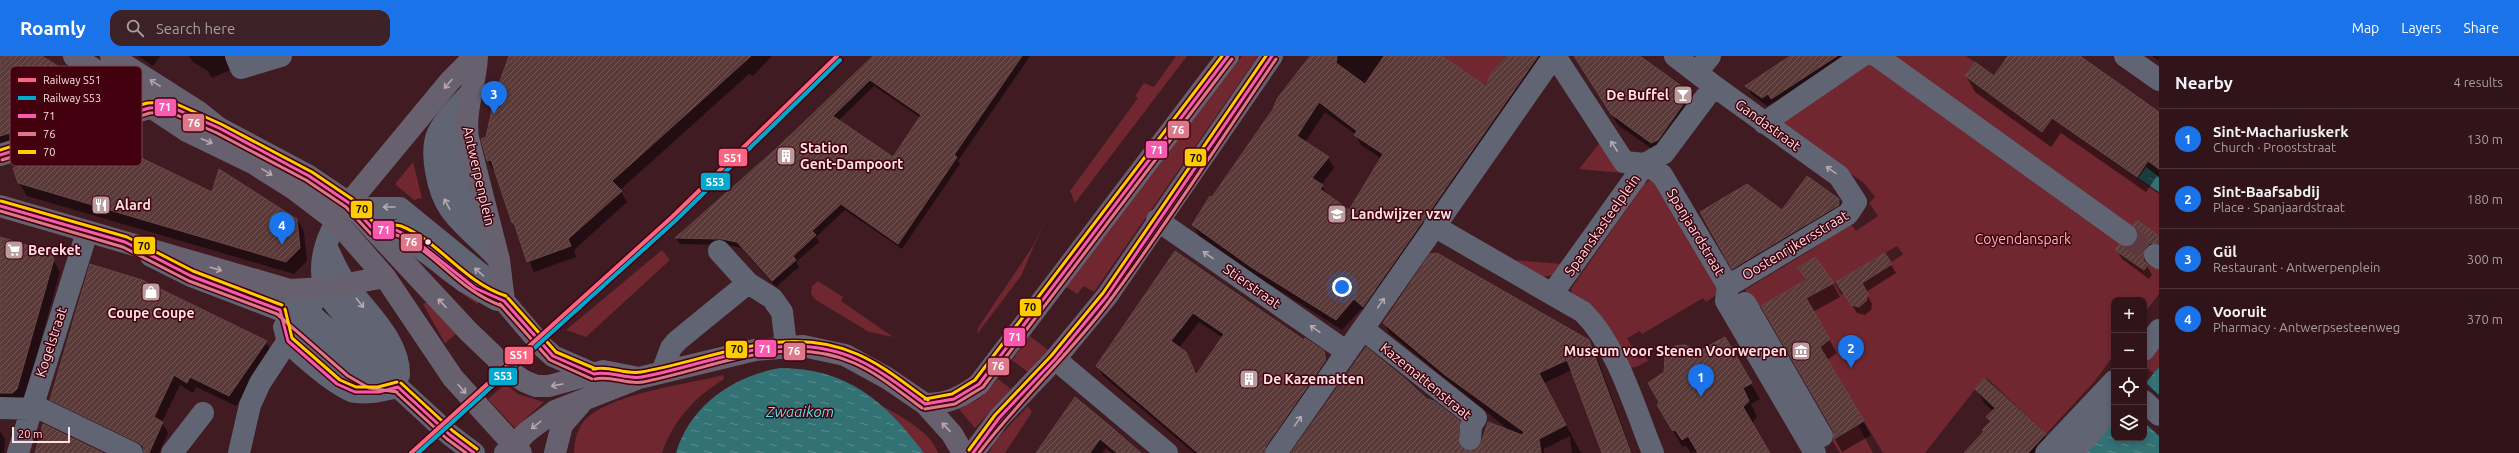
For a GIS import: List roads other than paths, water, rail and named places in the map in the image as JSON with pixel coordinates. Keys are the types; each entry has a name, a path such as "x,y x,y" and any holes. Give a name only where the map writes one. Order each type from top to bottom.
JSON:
{"main road":[{"path":"74,56 88,66"},
{"path":"110,56 126,66"},
{"path":"354,208 450,82 476,56"},
{"name":"Antwerpenplein","path":"476,56 476,72 467,109 468,138 499,260 504,301"},
{"path":"924,404 950,401 979,384 1228,56"},
{"path":"973,453 998,418 1055,359 1107,296 1157,220 1272,56"},
{"path":"142,76 193,108 219,128"},
{"path":"142,103 187,132 253,163 294,189 336,221 381,272 407,307 438,359 513,450 555,411 650,375 755,350 786,346 822,348 864,363 924,404 952,434 963,453"},
{"path":"142,110 149,108 171,107 219,128 309,176 354,208 468,332 512,373 536,386 565,383 603,371 650,375"},
{"path":"0,155 10,152"},
{"path":"0,206 86,232 294,290 335,285 381,272"},
{"path":"354,208 362,237 381,272"},
{"path":"504,301 528,332 553,356 594,374"},
{"path":"555,453 562,425 582,402"}],"street":[{"path":"239,62 281,56"},
{"name":"Spaanskasteelplein","path":"1429,233 1555,56 1624,162 1645,164"},
{"name":"Gandastraat","path":"1675,56 1704,64 1714,86 1839,176 1855,200"},
{"path":"1764,123 1862,56"},
{"path":"1877,56 2126,235"},
{"path":"2125,56 2159,80"},
{"path":"1645,164 1664,153 1714,86"},
{"name":"Antwerpenplein","path":"471,92 454,113 450,133 453,154 466,216 474,232 499,260"},
{"name":"Spaanskasteelplein","path":"1552,294 1645,164"},
{"name":"Spanjaardstraat","path":"1645,164 1662,175 1728,286 1726,301 1735,308 1823,446"},
{"name":"Oostenrijkersstraat","path":"1728,286 1848,214 1856,202 1855,200"},
{"path":"398,387 335,285 322,267 326,246 336,221 354,208 400,208 493,284 504,301"},
{"name":"Stierstraat","path":"1157,220 1347,352"},
{"path":"374,230 398,231 466,282 492,298 504,301"},
{"name":"Kogelstraat","path":"18,453 30,409 86,232"},
{"path":"1276,453 1429,233 1552,294 1583,312 1597,326 1610,346 1653,453"},
{"path":"125,242 191,276 280,310 297,326 337,384 347,390 355,392 378,392 398,387"},
{"path":"719,251 748,283 772,298 782,312 786,346"},
{"path":"650,375 677,341 748,283"},
{"path":"239,453 250,405 260,382 297,326 335,285"},
{"path":"280,310 297,326 367,364 398,387 450,435 474,453"},
{"name":"Kazemattenstraat","path":"1363,329 1476,418 1471,426 1465,447"},
{"path":"2147,346 2159,330"},
{"path":"1055,359 1167,453"},
{"path":"2046,453 2111,383"},
{"path":"2147,404 2159,415"},
{"path":"0,408 41,409 132,453"},
{"path":"2072,453 2111,411"},
{"path":"172,453 203,413"}],"water":[{"path":"2146,167 2159,177 2159,192 2138,178"},
{"path":"2159,367 2159,453 2081,453 2111,420 2111,441 2147,441 2147,381"},
{"name":"Zwaaikom","path":"780,368 825,374 845,381 862,391 879,403 894,418 924,453 676,453 683,436 692,421 703,407 716,396 746,378"}],"tunnel":[{"path":"2126,235 2155,255"}],"rail line":[{"name":"S51","path":"411,453 672,217 837,56"},
{"name":"S53","path":"418,453 675,221 840,60"}],"place":[{"name":"De Buffel","path":"1683,95"},
{"name":"Gül","path":"494,114"},
{"name":"Station Gent-Dampoort","path":"786,156"},
{"name":"Alard","path":"101,205"},
{"name":"Landwijzer vzw","path":"1337,214"},
{"name":"Vooruit","path":"282,245"},
{"name":"Bereket","path":"14,250"},
{"name":"Coupe Coupe","path":"151,292"},
{"name":"Museum voor Stenen Voorwerpen","path":"1801,351"},
{"name":"Sint-Baafsabdij","path":"1851,368"},
{"name":"De Kazematten","path":"1249,379"},
{"name":"Sint-Machariuskerk","path":"1701,397"}],"park label":[{"name":"Coyendanspark","path":"2023,239"}]}
